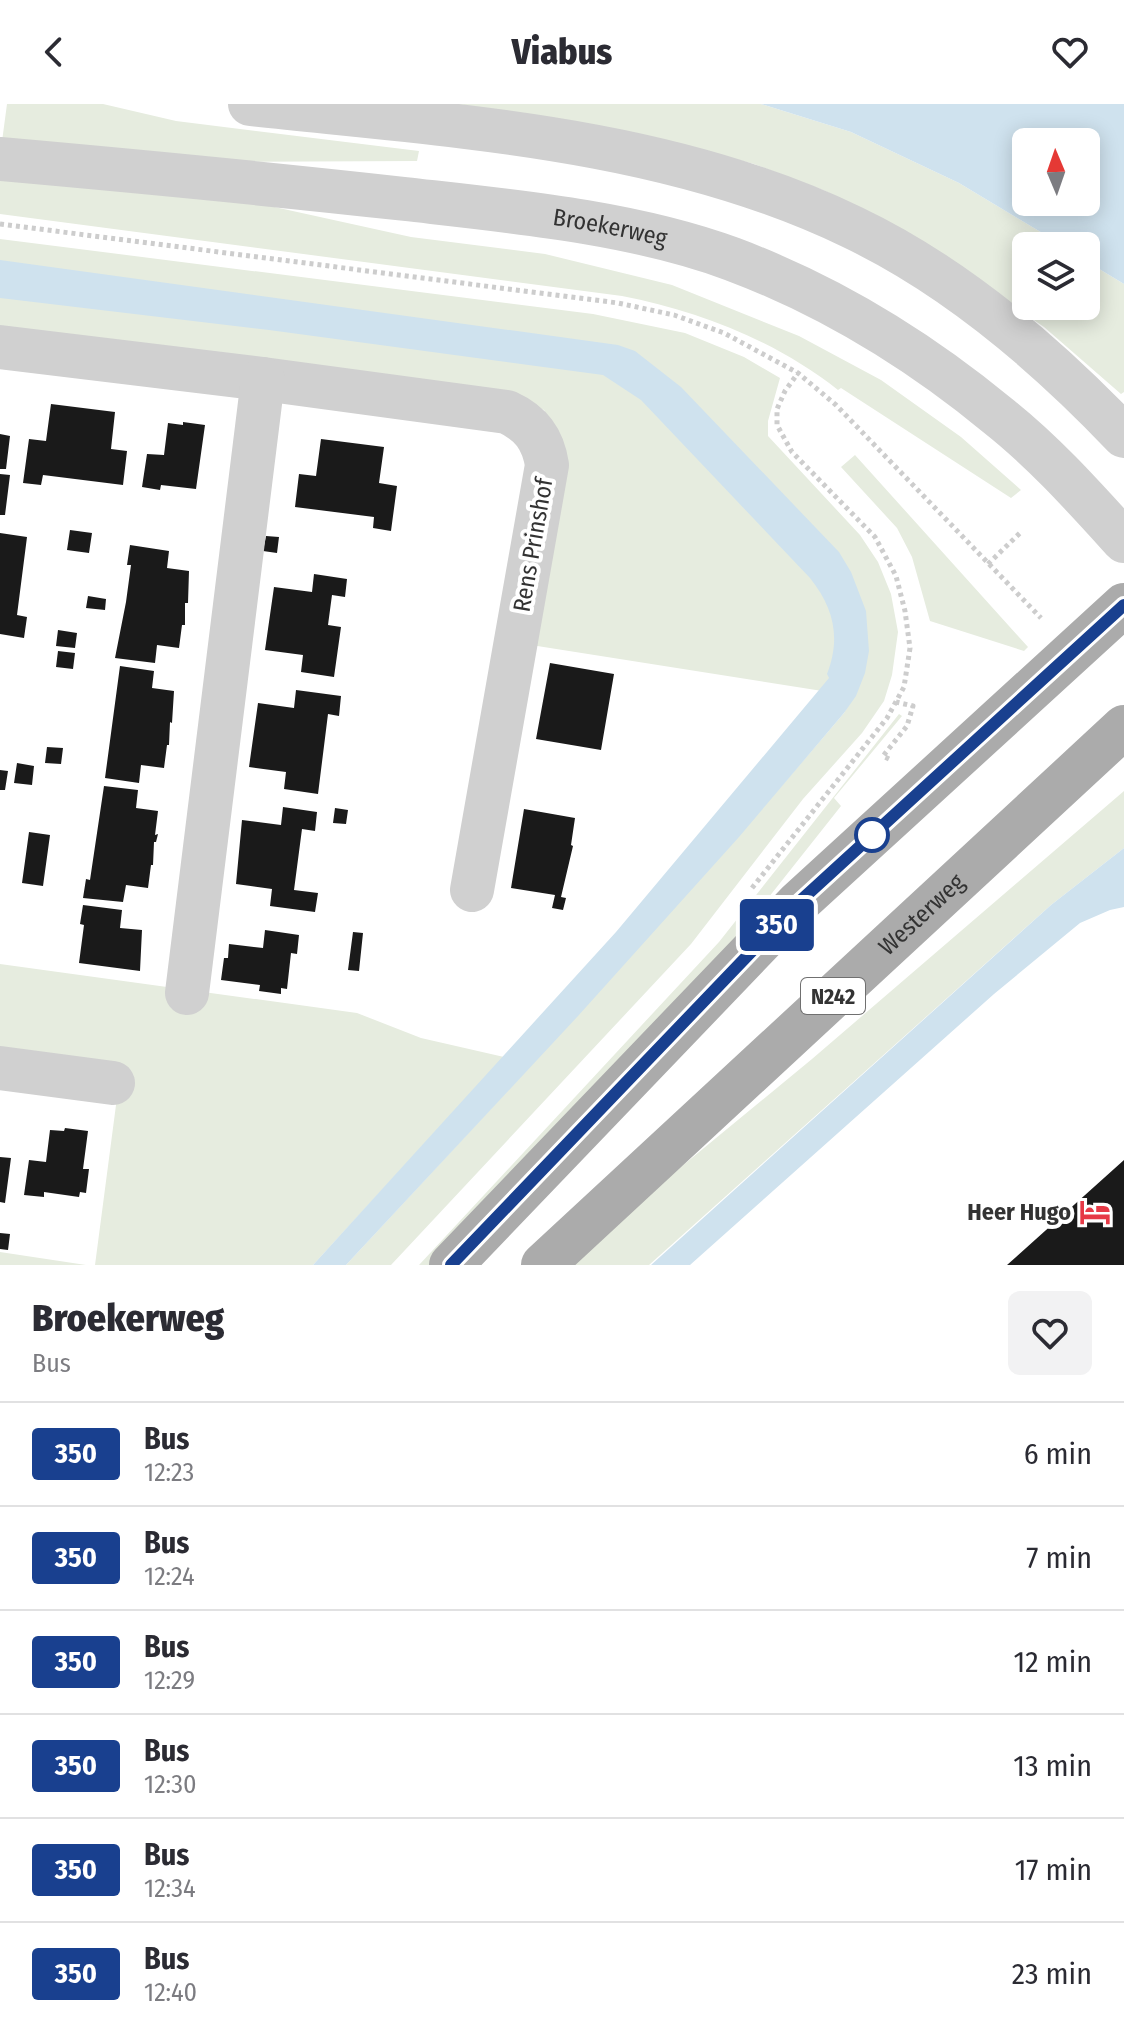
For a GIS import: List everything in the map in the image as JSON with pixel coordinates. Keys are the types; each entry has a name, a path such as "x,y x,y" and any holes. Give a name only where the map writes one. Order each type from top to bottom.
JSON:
{"main road":[{"path":"451,1265 798,903 1124,605"},
{"name":"Westerweg","path":"543,1265 1124,727"}],"street":[{"path":"250,104 477,129 598,148 693,168 782,196 853,227 964,293 1065,378 1124,436"},
{"name":"Broekerweg","path":"0,159 219,179 523,213 657,237 730,259 788,283 879,330 942,374 998,415 1048,461 1124,541"},
{"name":"Rens Prinshof","path":"0,347 507,412 522,419 539,437 547,465 472,890"},
{"path":"187,993 263,379"},
{"path":"0,1068 113,1083"}],"path":[{"path":"0,224 618,303 674,315 724,333 798,373 836,405 1041,618"},
{"path":"798,373 777,409 777,425 792,452 875,537 896,576 905,611 910,648 904,687 896,702 913,706 907,726 883,756 889,759"},
{"path":"988,564 1022,531"}],"shaded area":[{"path":"7,104 103,104 176,121 419,151 417,161 201,162 1,149"},
{"path":"380,104 761,104 851,132 959,183 1041,232 1012,232 1012,305 872,214 823,190 754,164 681,144"},
{"path":"0,174 247,201 411,237 545,254 672,285 799,336 881,380 961,437 1021,490 1011,498 789,357 736,330 680,310 622,296 0,214"},
{"path":"0,239 593,314 685,333 744,357 780,378 768,421 768,436 860,535 878,562 891,594 898,632 892,675 884,701 862,733 803,799 691,944 391,1265 346,1265 661,923 784,784 844,713 854,696 531,645 558,433 544,410 504,392 0,328"},
{"path":"1100,269 1124,284 1124,392 1121,394 1034,320 1100,320"},
{"path":"855,455 1028,647 1024,651 930,621 912,557 897,528 841,467"},
{"path":"899,714 902,716 834,798 841,806 735,940 435,1265 419,1265 719,942"},
{"path":"1124,791 1124,848 1051,905 649,1265 562,1265 812,1059"},
{"path":"0,964 357,1013 421,1038 504,1057 313,1265 95,1265 121,1067 0,1050"},
{"path":"0,1252 86,1265 0,1265"}],"water":[{"path":"761,104 1124,104 1124,284 1100,269 1100,232 1041,232 1014,216 1100,216 1100,128 1012,128 1012,215 959,183 851,132"},
{"path":"0,260 618,345 635,351 681,387 839,552 851,572 866,611 869,651 865,673 856,696 844,713 739,837 578,1016 346,1265 313,1265 616,932 829,678 827,674 834,648 830,612 810,578 641,400 603,375 0,298"},
{"path":"1124,848 1124,907 1080,923 994,994 690,1265 651,1265 1051,905"}],"building":[{"path":"51,404 115,412 111,449 127,451 123,485 43,475 41,485 23,483 29,439 46,441"},
{"path":"183,422 205,425 196,489 161,485 160,490 142,487 147,454 164,455 168,423 183,425"},
{"path":"0,434 10,436 6,469 0,469"},
{"path":"321,439 384,447 379,483 397,486 391,531 373,528 374,517 295,507 299,474 316,476"},
{"path":"0,474 10,475 5,515 0,515"},
{"path":"70,530 92,533 89,553 67,550"},
{"path":"0,533 27,537 17,615 27,617 24,638 0,634"},
{"path":"266,536 279,537 277,553 263,551"},
{"path":"130,545 169,551 167,568 189,571 188,603 185,603 185,625 182,625 179,648 157,645 155,663 115,658 131,565 127,565"},
{"path":"314,574 347,579 345,597 332,595 328,625 341,627 334,677 301,672 303,655 265,650 274,587 312,592"},
{"path":"88,596 106,599 105,610 86,608"},
{"path":"58,630 77,633 75,648 56,646"},
{"path":"58,651 75,653 73,669 56,667"},
{"path":"550,663 614,674 601,750 536,739"},
{"path":"120,666 154,671 152,688 174,691 164,768 141,765 139,783 105,778"},
{"path":"296,690 341,696 339,716 328,714 318,794 284,789 286,772 249,767 258,703 294,708"},
{"path":"47,747 63,748 61,764 45,763"},
{"path":"17,763 34,766 32,785 14,783"},
{"path":"0,770 8,771 5,790 0,790"},
{"path":"104,786 138,790 136,808 158,811 155,835 158,834 154,842 148,888 126,885 123,902 83,898 86,879 90,880"},
{"path":"283,807 317,812 315,831 302,829 294,890 318,893 315,912 270,906 272,889 236,884 242,820 281,825"},
{"path":"335,808 348,810 346,824 333,823"},
{"path":"524,809 575,818 573,846 561,897 566,898 563,910 552,908 555,895 511,888"},
{"path":"29,832 50,835 43,886 22,883"},
{"path":"83,905 122,910 120,928 142,930 140,971 79,963"},
{"path":"265,930 299,935 297,954 291,953 287,989 281,988 281,994 259,991 260,985 221,980 229,944 263,948"},
{"path":"353,932 363,933 359,971 348,970"},
{"path":"65,1128 88,1131 83,1169 89,1169 86,1193 80,1192 79,1197 44,1192 44,1197 24,1195 29,1160 46,1162 50,1130 64,1131"},
{"path":"0,1157 11,1158 5,1203 0,1202"},
{"name":"Heer Hugo","path":"1124,1160 1124,1265 1007,1265"},
{"path":"0,1233 10,1234 8,1250 0,1249"}],"bus line":[{"name":"350","path":"451,1265 798,903 1124,605"}],"place":[{"name":"Heer Hugo","path":"1095,1212"}]}
